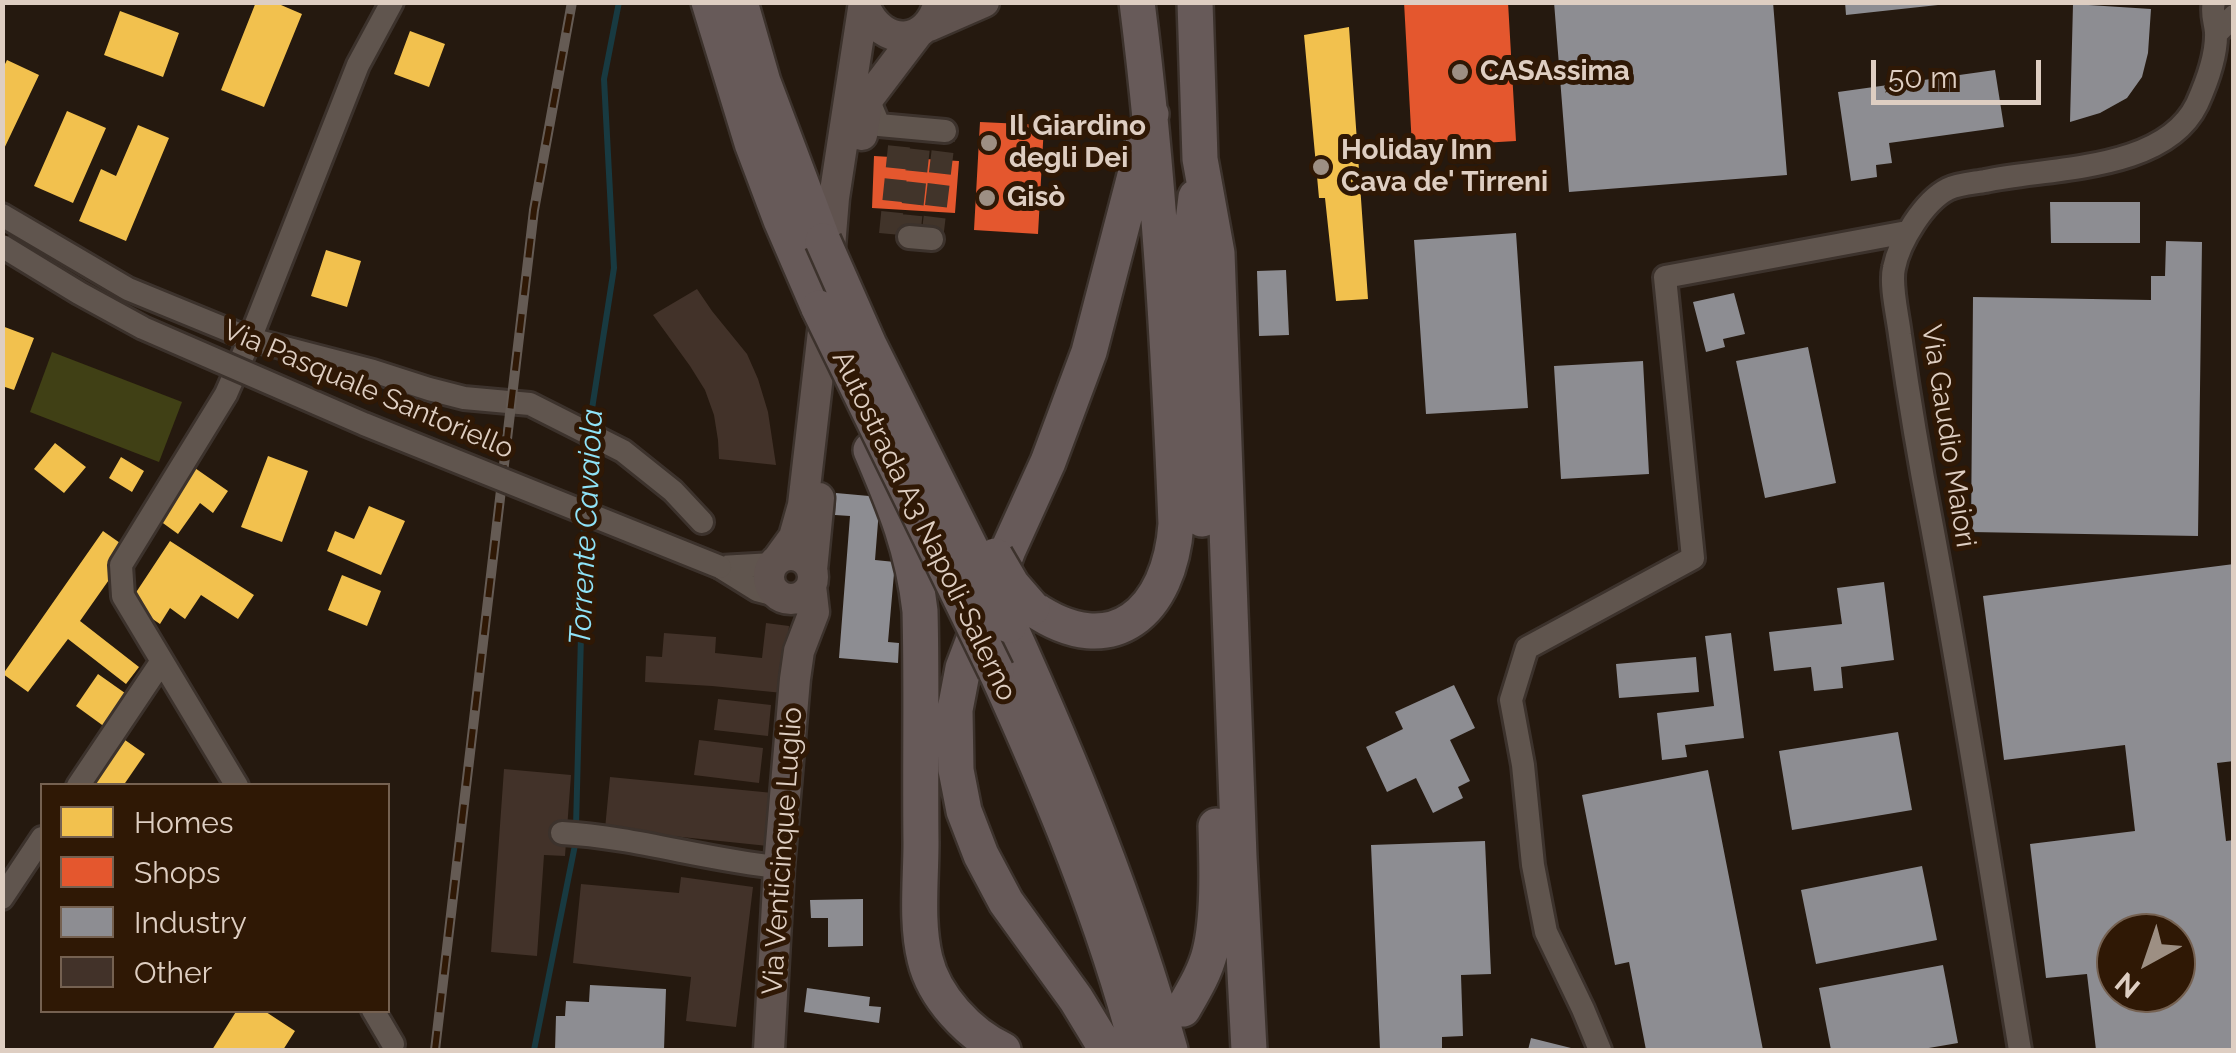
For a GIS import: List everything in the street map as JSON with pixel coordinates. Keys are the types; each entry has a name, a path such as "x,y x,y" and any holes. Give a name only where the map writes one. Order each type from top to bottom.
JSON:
{"highway":[{"name":"Autostrada A3 Napoli-Salerno","path":"708,2 752,143 781,220 842,358 1036,760 1097,912 1138,1050"},
{"name":"Autostrada A3 Napoli-Salerno","path":"740,2 792,163 840,282 884,346 929,423 1012,584 1070,762 1150,980 1170,1050"},
{"path":"1020,616 1090,631 1108,630 1130,620 1157,596 1174,552 1168,333 1151,114 1137,2"},
{"path":"1194,2 1200,158 1217,253 1249,1050"},
{"path":"1107,1050 1076,999 1006,902 981,855 964,812 956,770 954,710 963,668 1089,352 1151,114"},
{"path":"1183,1008 1210,954 1215,890 1215,814 1189,254 1200,158"},
{"path":"842,358 915,572 920,611 921,901 925,960 941,996 956,1014 1004,1050"}],"main road":[{"path":"864,5 870,20 886,34 900,37 929,21 984,2"},
{"path":"776,561 794,537 803,504 820,373 834,198 864,5"},
{"name":"Via Venticinque Luglio","path":"769,1050 779,868 799,651 792,618 821,478 835,384 849,216 874,112 929,21"},
{"path":"776,561 791,555 809,564 797,587"}],"street":[{"path":"235,783 123,596 121,565 226,394 358,65 392,2"},
{"name":"Via Gaudio Maiori","path":"2020,1050 1953,638 1912,422 1893,270 1907,232 1948,189 2123,158 2157,145 2180,128 2196,107 2212,66 2214,2"},
{"path":"2216,34 2234,16"},
{"path":"874,112 945,131"},
{"path":"2,216 128,289 250,339 372,370 446,394 530,404 623,451 673,491 702,522"},
{"path":"1600,1050 1546,932 1533,866 1523,765 1511,700 1526,648 1692,558 1664,277 1907,232"},
{"name":"Via Pasquale Santoriello","path":"2,246 144,328 364,424 720,568 758,590 797,587"},
{"name":"Via Pasquale Santoriello","path":"720,568 776,561"},
{"path":"80,783 162,661"},
{"path":"562,833 601,835 738,864 779,868"},
{"path":"2,898 40,841"},
{"path":"375,1013 393,1044"}],"shaded area":[{"path":"52,352 182,402 159,462 30,412"}],"building: Homes":[{"path":"256,2 274,2 302,14 264,107 221,90"},
{"path":"120,11 179,33 163,77 104,55"},
{"path":"1349,27 1368,299 1336,301 1325,198 1319,198 1304,35"},
{"path":"410,31 445,44 429,87 394,74"},
{"path":"7,60 39,75 2,153 2,70"},
{"path":"67,111 106,128 73,203 34,186"},
{"path":"138,125 169,138 126,241 79,221 101,169 116,176"},
{"path":"326,250 361,261 347,307 311,296"},
{"path":"2,326 34,338 14,390 2,386"},
{"path":"55,443 86,467 64,493 34,469"},
{"path":"268,456 308,471 282,542 241,527"},
{"path":"121,457 144,471 132,492 109,478"},
{"path":"192,466 228,491 213,513 200,503 178,534 156,518"},
{"path":"369,506 405,521 381,575 327,551 335,531 354,539"},
{"path":"103,531 130,550 80,621 139,667 126,684 68,639 28,692 3,674"},
{"path":"170,541 254,595 238,619 201,595 185,619 170,608 160,624 129,603"},
{"path":"342,575 381,591 367,626 328,610"},
{"path":"98,674 132,698 109,730 76,706"},
{"path":"125,740 145,754 125,783 96,782"},
{"path":"235,1013 268,1013 295,1031 283,1050 212,1050"}],"building: Shops":[{"name":"CASAssima","path":"1404,2 1508,2 1516,141 1412,147"},
{"path":"980,122 1044,125 1038,234 974,230"},
{"path":"874,156 959,161 955,213 872,208"}],"building: Industry":[{"path":"1554,2 1773,2 1787,175 1569,192"},
{"path":"1845,2 1938,2 1938,5 1846,15"},
{"path":"2073,4 2151,9 2142,77 2127,98 2100,113 2070,122"},
{"path":"1995,70 2004,127 1889,143 1892,163 1876,165 1877,177 1851,181 1838,92"},
{"path":"2050,202 2140,202 2140,243 2051,243"},
{"path":"1516,233 1528,408 1426,414 1414,240"},
{"path":"2166,241 2202,242 2198,536 1971,532 1973,297 2151,300 2151,276 2165,276"},
{"path":"1286,270 1289,335 1259,336 1257,271"},
{"path":"1734,293 1745,334 1723,339 1725,347 1706,352 1693,302"},
{"path":"1808,347 1836,483 1765,498 1736,361"},
{"path":"1643,361 1649,474 1561,479 1554,366"},
{"path":"836,493 880,497 875,560 895,562 888,642 899,643 898,663 839,658 850,516 835,515"},
{"path":"2234,564 2234,761 2217,763 2226,841 2234,840 2234,1050 2096,1050 2087,974 2046,978 2030,844 2135,831 2125,745 2004,760 1983,596"},
{"path":"1884,582 1894,660 1841,667 1843,688 1814,691 1811,667 1774,671 1769,632 1842,624 1837,588"},
{"path":"1731,633 1744,738 1685,745 1687,757 1662,760 1657,713 1714,706 1705,636"},
{"path":"1696,657 1699,692 1619,698 1616,664"},
{"path":"1454,685 1475,728 1450,740 1470,781 1458,787 1463,798 1433,813 1416,778 1387,792 1366,747 1403,729 1395,712"},
{"path":"1898,732 1912,810 1792,830 1779,751"},
{"path":"1708,770 1763,1050 1646,1050 1629,962 1615,965 1582,795"},
{"path":"1485,841 1491,974 1461,975 1463,1036 1442,1037 1442,1050 1380,1050 1371,845"},
{"path":"1922,866 1937,940 1816,964 1801,890"},
{"path":"863,899 863,946 828,947 828,918 811,918 810,900"},
{"path":"1943,965 1958,1043 1917,1050 1831,1050 1819,988"},
{"path":"590,985 666,989 664,1050 555,1050 556,1016 565,1016 566,1001 589,1002"},
{"path":"807,988 870,997 869,1006 881,1007 879,1023 804,1012"},
{"path":"1531,1038 1575,1049 1575,1050 1528,1050"}],"building: Other":[{"path":"697,289 747,354 768,412 776,465 719,459 714,415 705,390 653,315"},
{"path":"766,623 789,626 783,693 645,682 646,656 662,657 664,633 716,637 715,653 762,658"},
{"path":"718,699 771,705 768,736 714,730"},
{"path":"699,740 763,748 759,783 694,775"},
{"path":"504,769 571,775 565,856 544,855 537,956 491,952"},
{"path":"610,777 773,793 768,846 605,829"},
{"path":"681,877 753,887 736,1027 686,1021 691,977 573,963 581,884 679,893"}],"waterway":[{"name":"Torrente Cavaiola","path":"589,428 614,268 604,79 619,2"},
{"name":"Torrente Cavaiola","path":"584,507 587,440"},
{"name":"Torrente Cavaiola","path":"576,827 584,520"},
{"name":"Torrente Cavaiola","path":"534,1050 576,840"}],"tunnel":[{"path":"890,234 901,127"},
{"path":"909,237 921,129"},
{"path":"932,239 945,131"}],"railway":[{"path":"435,1050 534,210 572,2"}],"place":[{"name":"CASAssima","path":"1460,72"},
{"name":"Il Giardino degli Dei","path":"989,143"},
{"name":"Holiday Inn Cava de' Tirreni","path":"1321,167"},
{"name":"Gisò","path":"987,198"}]}
